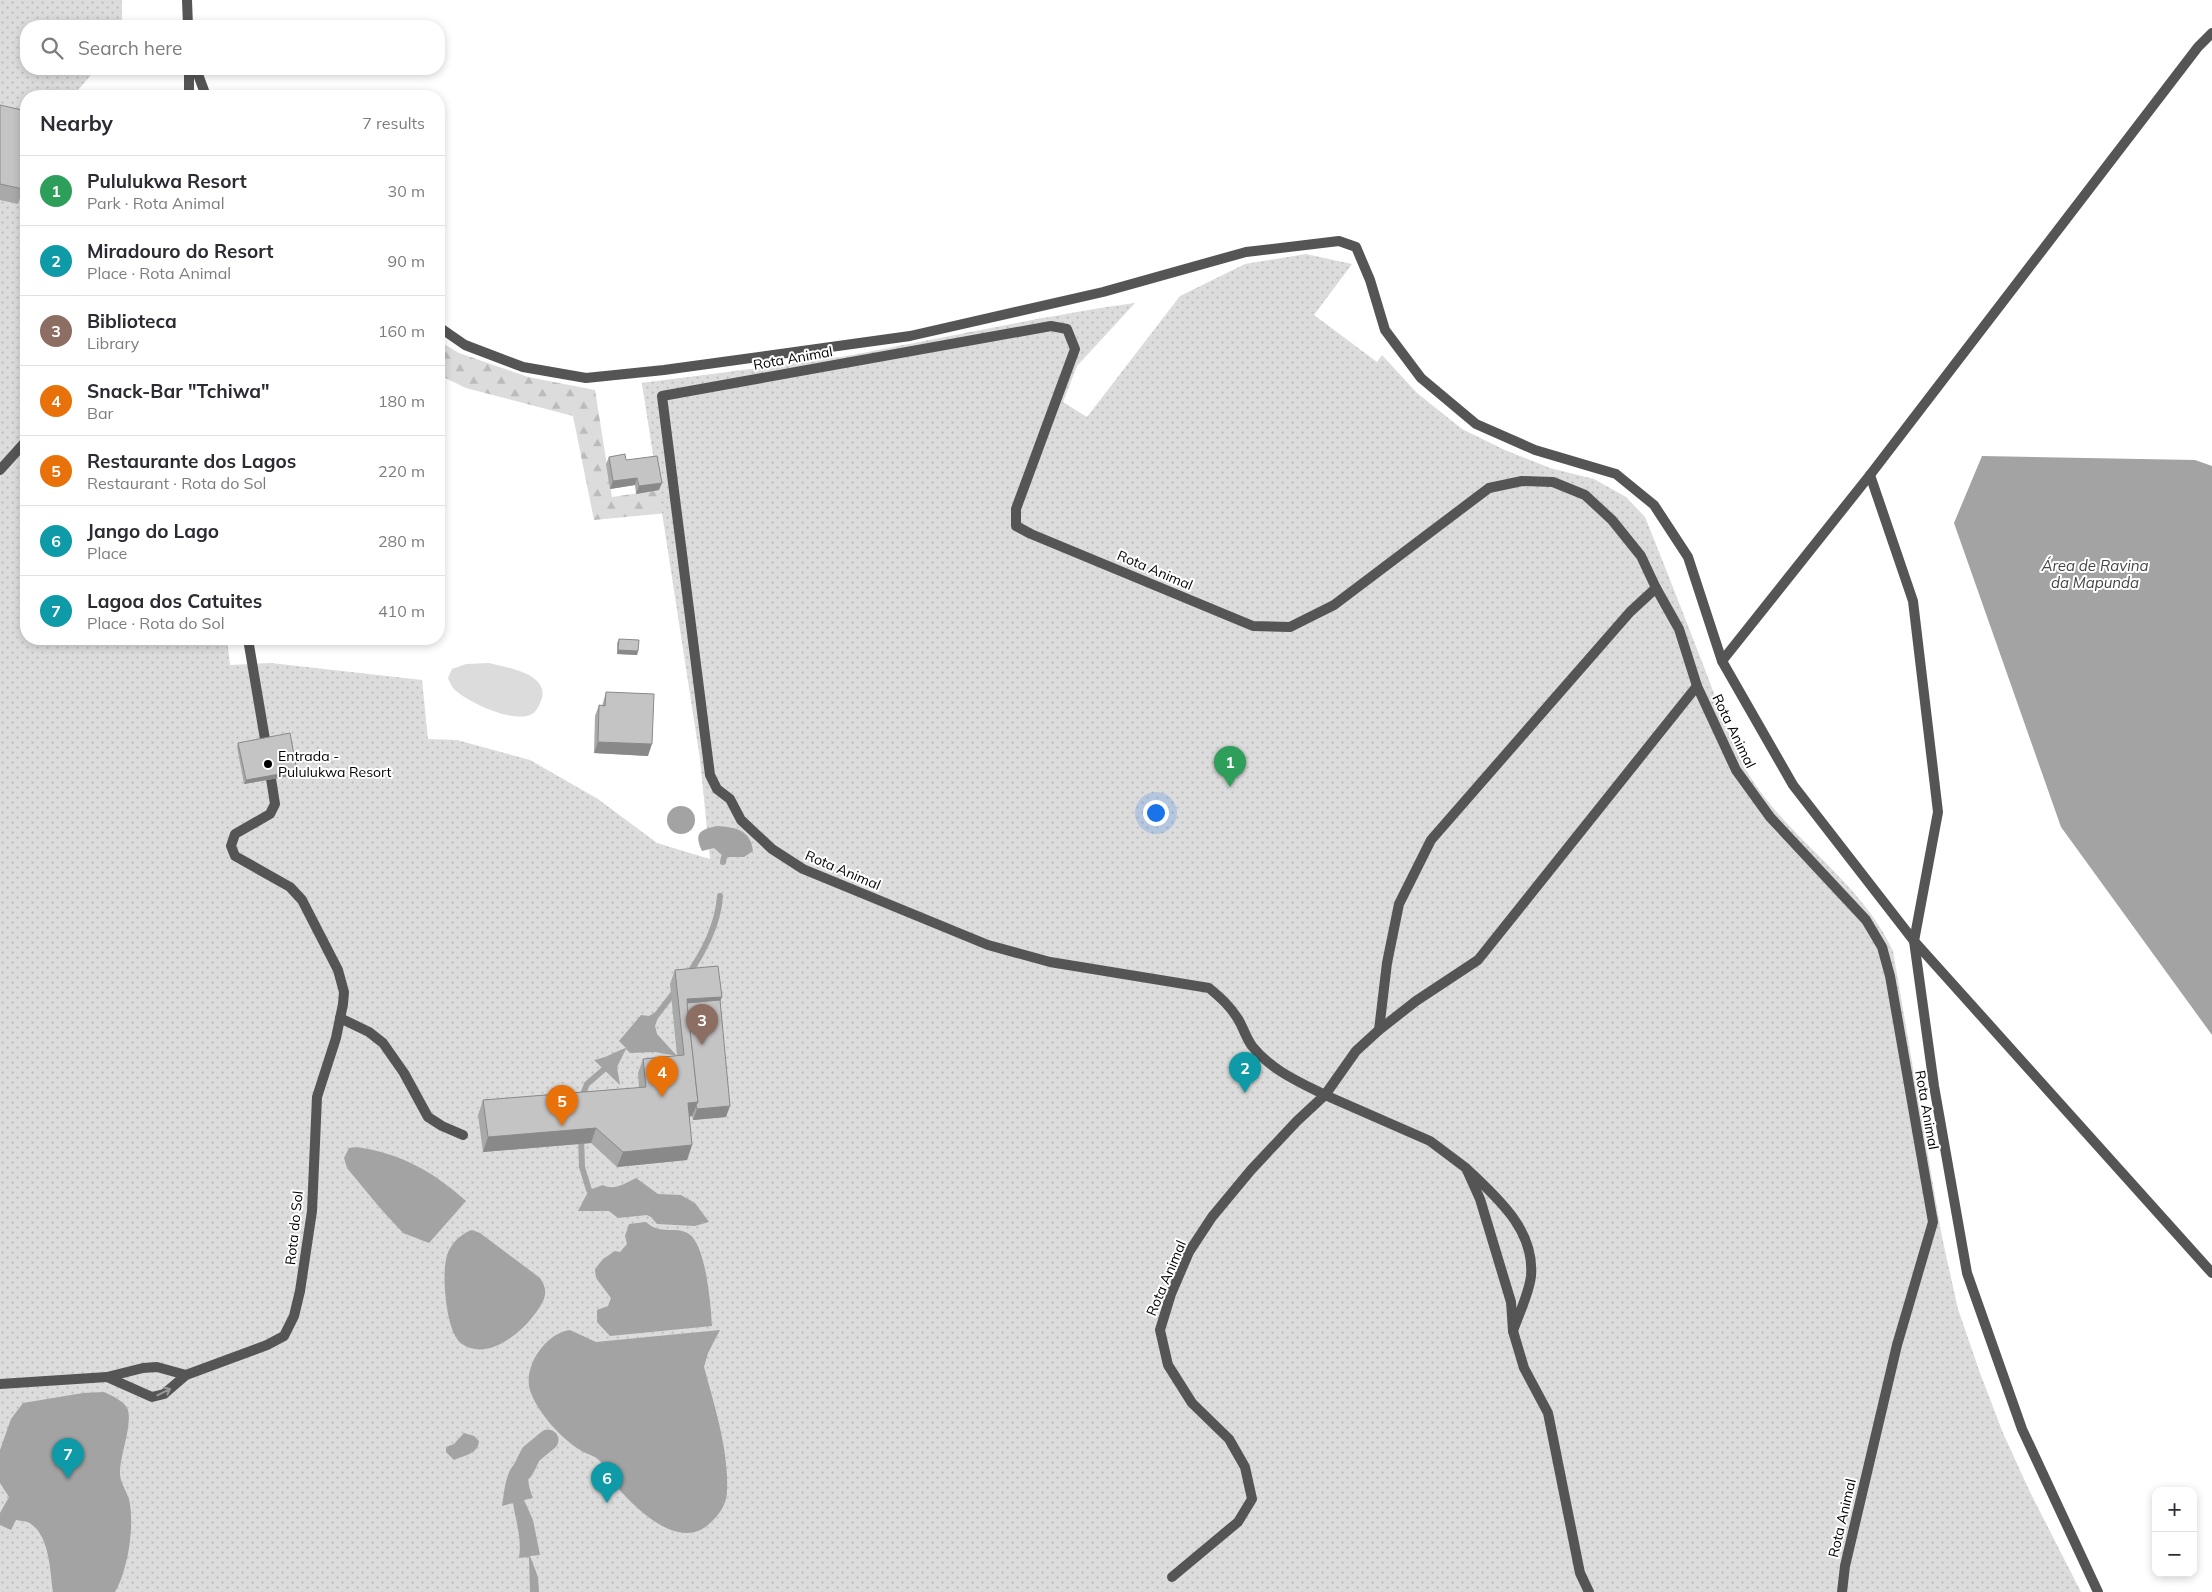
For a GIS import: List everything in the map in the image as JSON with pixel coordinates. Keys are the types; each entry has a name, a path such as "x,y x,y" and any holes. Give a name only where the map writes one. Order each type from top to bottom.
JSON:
{"street":[{"path":"187,0 188,20"},
{"path":"1722,661 1870,475 2198,47 2212,34"},
{"path":"189,75 189,90"},
{"path":"198,75 204,90"},
{"path":"445,332 465,344 523,367 586,378 664,370 910,336 1103,292 1246,252 1339,241 1356,247 1370,280 1385,330 1421,378 1476,424 1535,450 1616,474 1654,505 1688,558 1722,661 1793,785 1914,941 2212,1272"},
{"name":"Rota Animal","path":"1513,1331 1531,1276 1530,1254 1522,1231 1500,1201 1466,1168 1430,1141 1325,1095 1290,1078 1268,1063 1252,1045 1226,1002 1209,988 1050,962 988,945 803,870 772,849 741,820 730,799 717,789 710,775 662,396 1051,326 1067,329 1075,349 1016,509 1016,526 1031,534 1253,626 1290,627 1334,605 1489,488 1522,481 1553,482 1585,495 1612,520 1641,556 1679,629 1697,686 1736,770 1770,817 1866,920 1882,947 1890,976 1933,1222 1897,1345 1844,1566 1842,1592"},
{"path":"0,470 20,448"},
{"path":"1870,475 1913,602 1938,812 1914,941 1934,1086 1967,1273 2022,1430 2098,1592"},
{"path":"1380,1030 1387,963 1399,904 1431,840 1630,612 1656,588"},
{"name":"Rota do Sol","path":"107,1377 152,1397 164,1394 186,1376 267,1345 284,1336 294,1316 300,1292 312,1211 317,1097 336,1038 344,992 341,979 302,900 290,887 235,856 231,846 235,834 270,814 275,804 249,645"},
{"name":"Rota Animal","path":"1172,1577 1238,1522 1252,1499 1245,1467 1229,1438 1192,1402 1168,1365 1160,1330 1171,1294 1189,1252 1212,1217 1251,1170 1297,1121 1325,1095 1356,1051 1416,1001 1478,960 1697,686"},
{"path":"340,1018 369,1032 383,1043 404,1074 428,1116 442,1126 463,1135"},
{"name":"Rota Animal","path":"1466,1168 1480,1199 1511,1302 1513,1331 1524,1368 1548,1413 1580,1573 1588,1592"},
{"name":"Rota do Sol","path":"0,1384 107,1377 150,1367 157,1367 186,1376"}],"green space":[{"path":"0,0 122,0 122,20 20,20 20,75 91,75 78,90 20,90 20,645 228,645 230,665 271,663 422,680 428,739 457,740 530,760 598,799 657,843 710,859 700,759 642,383 766,368 878,351 1098,308 1135,303 1077,366 1063,402 1087,417 1180,296 1245,264 1306,254 1352,264 1314,315 1377,362 1382,355 1417,393 1462,429 1505,450 1550,468 1594,479 1626,497 1645,517 1727,729 1749,775 1784,820 1863,903 1893,951 1942,1237 1958,1309 2003,1433 2030,1492 2081,1592 0,1592"},
{"path":"1048,317 699,510 594,520 573,416 466,388 445,378 445,345 459,353 528,377 595,390 612,497 659,490 642,383 842,357"},
{"path":"489,663 524,673 538,683 542,689 542,698 534,713 524,716 503,714 479,705 459,694 453,688 448,678 452,669 466,664"}],"water":[{"name":"Área de Ravina da Mapunda","path":"1982,456 2195,460 2212,466 2212,1035 2061,827 1954,523"},
{"path":"681,806 691,810 695,820 691,830 681,834 671,830 667,820 671,810"},
{"path":"717,826 730,827 741,831 749,838 753,851 744,857 724,857 714,848 702,851 698,836 702,831"},
{"path":"661,1009 655,1026 657,1034 677,1056 655,1052 630,1053 626,1049 617,1067 620,1085 594,1060 626,1048 619,1041 641,1015 649,1016"},
{"path":"357,1147 388,1154 416,1165 441,1181 466,1201 429,1243 403,1233 347,1168 344,1158 349,1148"},
{"path":"636,1178 658,1194 681,1195 695,1203 709,1222 695,1226 657,1224 647,1215 618,1218 609,1211 578,1211 589,1190 603,1185 616,1187"},
{"path":"646,1222 657,1229 684,1231 695,1240 700,1250 706,1277 712,1326 610,1336 597,1322 597,1310 608,1306 611,1298 596,1278 595,1269 603,1259 615,1251 620,1252 627,1244 625,1236 629,1224"},
{"path":"472,1230 480,1233 540,1278 545,1288 541,1306 520,1330 502,1343 482,1349 462,1344 457,1338 449,1318 445,1291 445,1268 449,1250 459,1238"},
{"path":"570,1330 596,1342 720,1330 708,1353 704,1367 726,1460 727,1490 726,1500 722,1509 708,1525 695,1532 681,1532 667,1528 652,1520 615,1485 600,1461 573,1445 558,1432 539,1409 529,1384 529,1373 532,1363 544,1345 552,1338"},
{"path":"104,1392 124,1404 129,1416 120,1470 131,1510 131,1534 124,1572 115,1592 53,1592 46,1546 37,1530 28,1522 16,1520 11,1530 0,1525 0,1513 9,1497 0,1483 0,1450 11,1419 23,1403 83,1393"},
{"path":"464,1433 474,1436 479,1441 478,1445 470,1454 454,1460 446,1452 446,1447 454,1444"},
{"path":"539,1448 528,1478 533,1498 524,1500 533,1520 540,1555 530,1556 538,1577 539,1592 530,1592 529,1557 519,1558 519,1537 513,1503 502,1506 505,1485 510,1470 520,1459"}],"building":[{"path":"0,105 20,110 20,188 0,184"},
{"path":"625,454 626,460 657,456 662,483 639,486 637,478 613,481 609,457"},
{"path":"619,639 639,640 638,651 618,650"},
{"path":"606,692 654,694 652,744 598,742 599,705 605,706"},
{"path":"290,733 297,771 246,780 238,743"},
{"path":"718,966 722,997 687,999 698,1102 688,1103 692,1145 623,1152 596,1128 488,1137 483,1100 646,1087 643,1059 684,1055 675,970"},
{"path":"720,1000 730,1106 697,1109 696,1105 698,1102 687,1003"}],"waterway":[{"path":"723,862 724,857"},
{"path":"688,975 709,937 719,907 720,896"},
{"path":"656,1016 676,990"},
{"path":"581,1099 587,1084 609,1065"},
{"path":"581,1136 582,1167 589,1190"},
{"path":"523,1470 531,1454 548,1440"}],"place":[{"name":"Entrada - Pululukwa Resort","path":"268,764"},
{"name":"Pululukwa Resort","path":"1230,787"},
{"name":"Biblioteca","path":"702,1045"},
{"name":"Miradouro do Resort","path":"1245,1093"},
{"name":"Snack-Bar \"Tchiwa\"","path":"662,1097"},
{"name":"Restaurante dos Lagos","path":"562,1126"},
{"name":"Lagoa dos Catuites","path":"68,1479"},
{"name":"Jango do Lago","path":"607,1503"}]}
